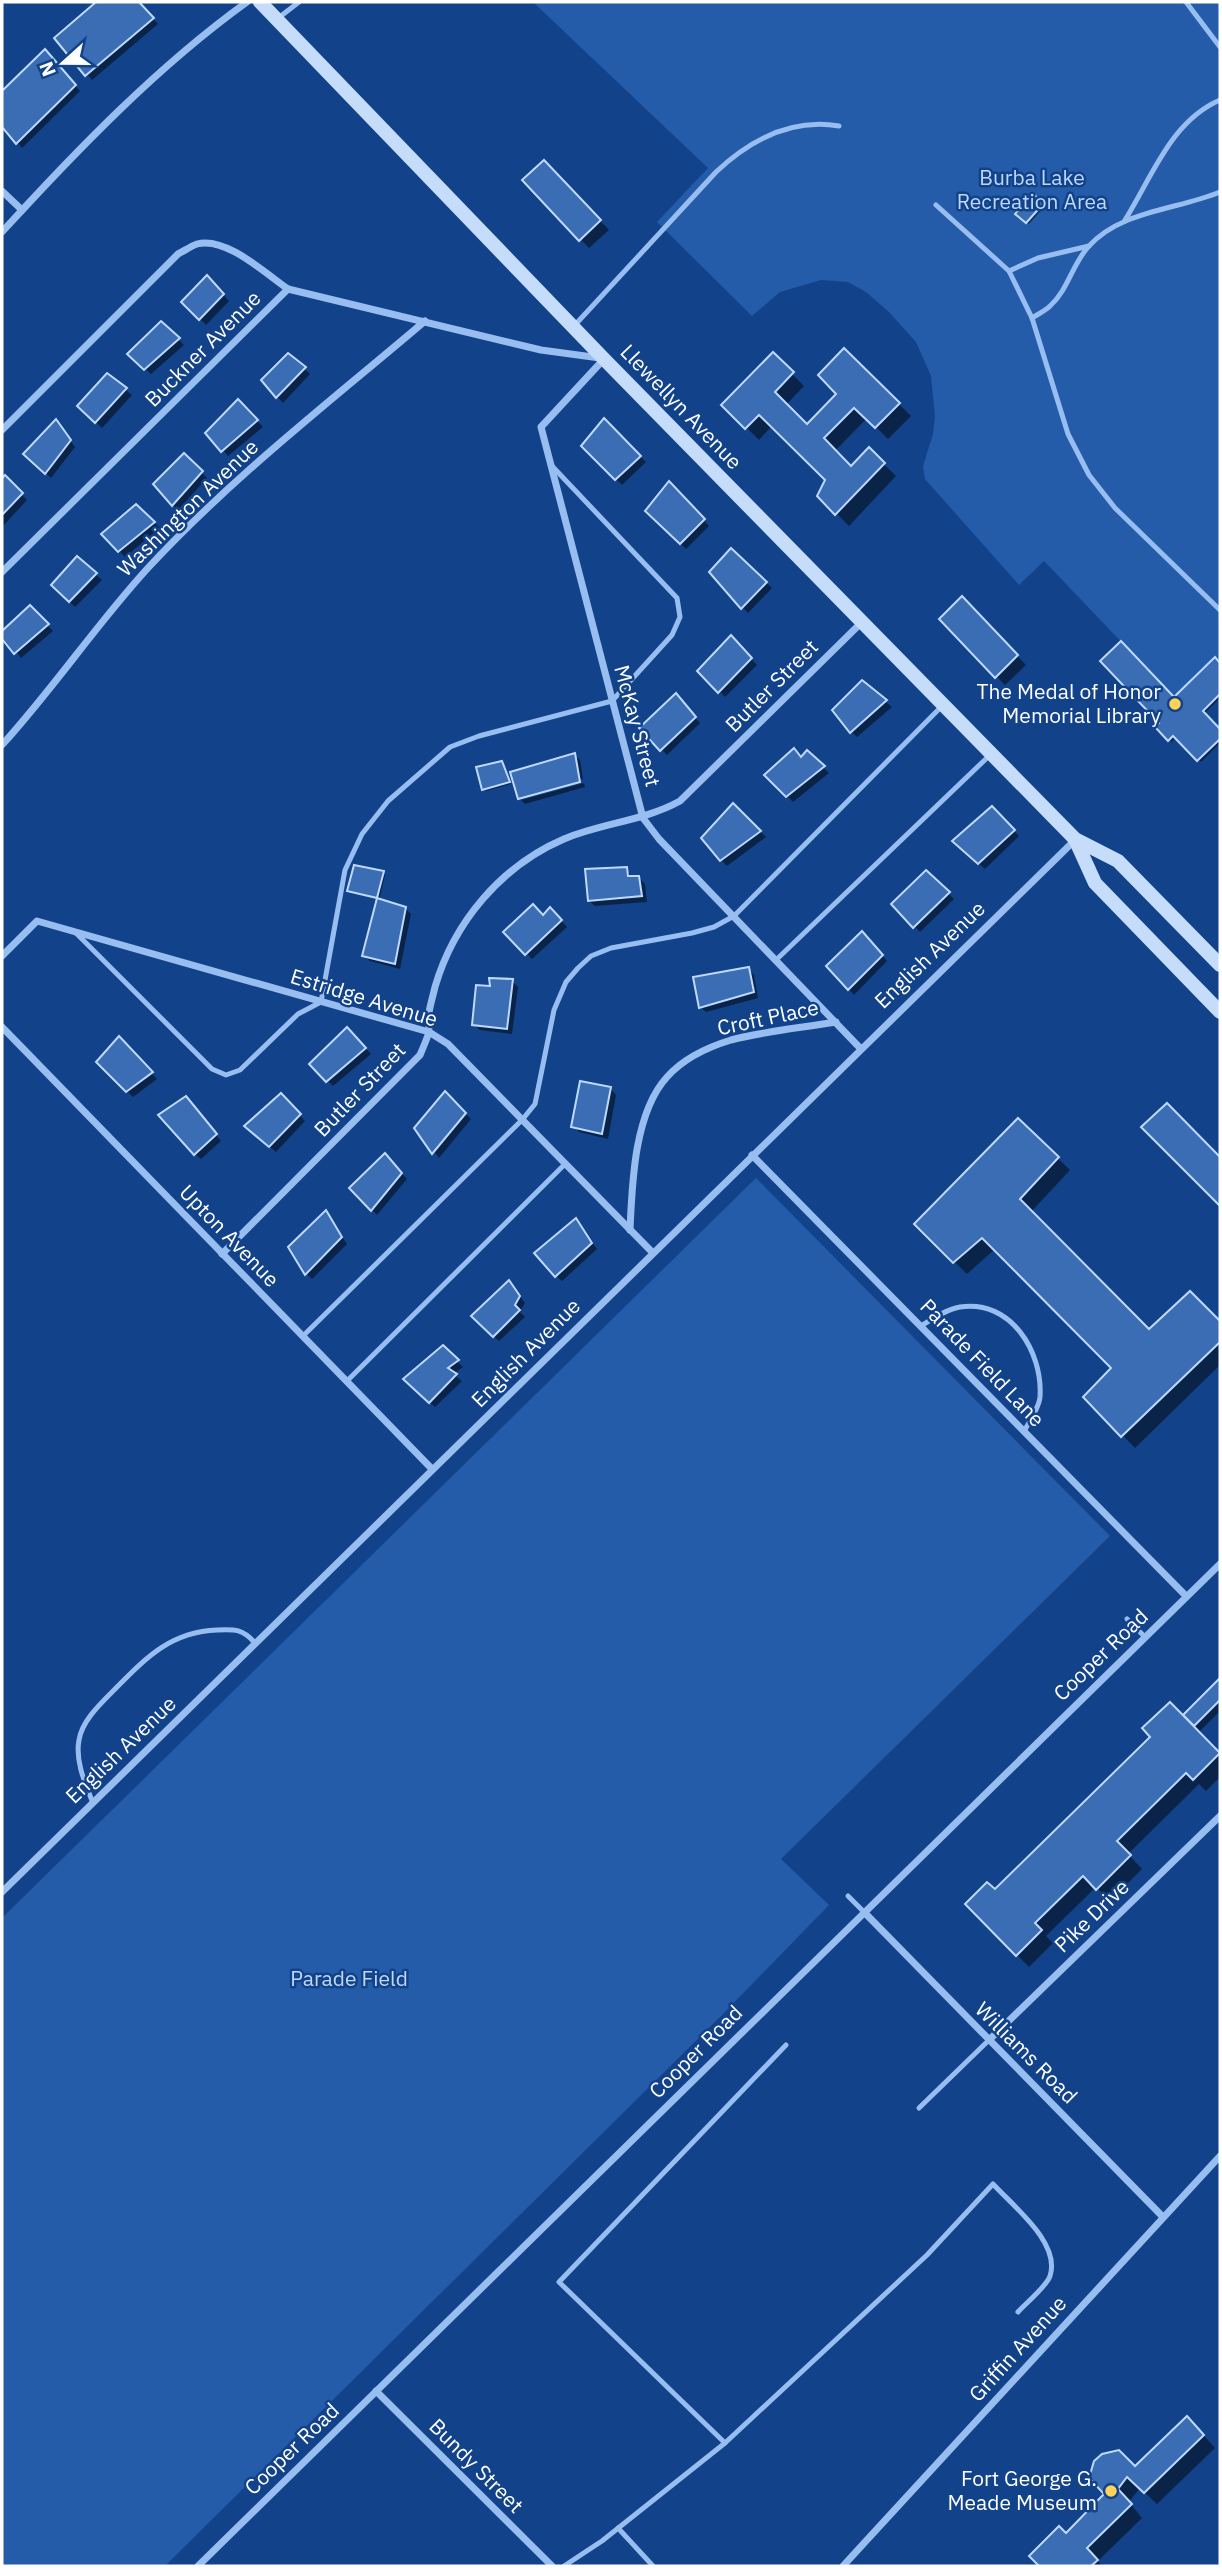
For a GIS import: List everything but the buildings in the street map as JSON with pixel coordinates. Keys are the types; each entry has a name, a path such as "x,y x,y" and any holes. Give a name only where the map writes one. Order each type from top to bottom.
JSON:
{"street":[{"path":"2,232 150,82 247,2"},
{"name":"Llewellyn Avenue","path":"260,2 604,359 1075,839 1118,861 1220,965"},
{"path":"2,191 22,210"},
{"path":"2,429 178,254 198,244 217,243 233,250 288,289"},
{"name":"Buckner Avenue","path":"2,572 288,289 541,350 604,359"},
{"name":"Washington Avenue","path":"2,745 44,698 115,606 211,504 425,321"},
{"name":"McKay Street","path":"604,359 541,427 643,818 659,839 860,1048"},
{"name":"Butler Street","path":"222,1254 420,1055 429,1032 428,1015 446,957 471,913 490,891 514,869 565,839 643,818 680,801 862,622"},
{"name":"Llewellyn Avenue","path":"1075,839 1095,883 1220,1012"},
{"name":"English Avenue","path":"2,1892 1075,839"},
{"name":"Estridge Avenue","path":"2,956 37,920 429,1032 448,1044 653,1253"},
{"name":"Croft Place","path":"630,1230 632,1188 639,1142 653,1099 666,1077 688,1059 729,1041 836,1022"},
{"name":"Upton Avenue","path":"2,1027 432,1469"},
{"name":"Parade Field Lane","path":"752,1154 1186,1597"},
{"name":"Cooper Road","path":"198,2566 1220,1564"},
{"name":"Pike Drive","path":"989,2040 1220,1816"},
{"name":"Williams Road","path":"864,1912 1163,2217"},
{"name":"Griffin Avenue","path":"843,2566 1220,2156"},
{"name":"Bundy Street","path":"376,2391 552,2566"}],"lane":[{"path":"277,20 299,2"},
{"path":"1186,2 1220,47"},
{"path":"1125,220 1172,140 1188,119 1220,100"},
{"path":"573,326 735,154 761,137 788,128 819,122 839,126"},
{"path":"1032,317 1050,306 1089,246 1125,220 1220,192"},
{"path":"936,205 1009,271 1032,317 1068,434 1089,475 1115,509 1220,610"},
{"path":"1009,271 1038,258 1089,246"},
{"path":"75,932 212,1069 226,1074 240,1070 298,1014 321,1002 345,870 362,834 388,801 450,747 478,736 612,701 672,635 680,617 677,598 552,466"},
{"path":"303,1336 522,1120 535,1104 554,1010 566,982 578,968 591,956 611,948 692,933 715,927 734,916 944,705"},
{"path":"776,960 992,753"},
{"path":"347,1381 564,1165"},
{"path":"921,1326 959,1307 977,1307 1006,1318 1020,1330 1033,1352 1040,1399 1024,1432"},
{"path":"1127,1619 1145,1637"},
{"path":"93,1803 81,1772 79,1740 92,1714 121,1683 152,1654 182,1635 228,1629 245,1632 256,1643"},
{"path":"848,1896 864,1912"},
{"path":"919,2108 989,2040"},
{"path":"725,2443 559,2282 786,2045"},
{"path":"564,2566 618,2528 725,2443 927,2255 993,2184 1038,2231 1053,2256 1050,2278 1018,2312"},
{"path":"618,2528 653,2566"}],"green space":[{"name":"Burba Lake Recreation Area","path":"533,2 1220,2 1220,662 1216,658 1174,697 1044,561 1019,585 925,479 923,466 933,434 935,416 931,376 916,342 888,311 866,292 848,282 821,280 780,292 752,316 657,222 708,168"},
{"name":"Parade Field","path":"756,1178 1110,1536 781,1859 829,1905 723,2014 165,2566 2,2566 2,1918"}],"place":[{"name":"The Medal of Honor Memorial Library","path":"1175,704"},
{"name":"Fort George G. Meade Museum","path":"1111,2491"}]}
